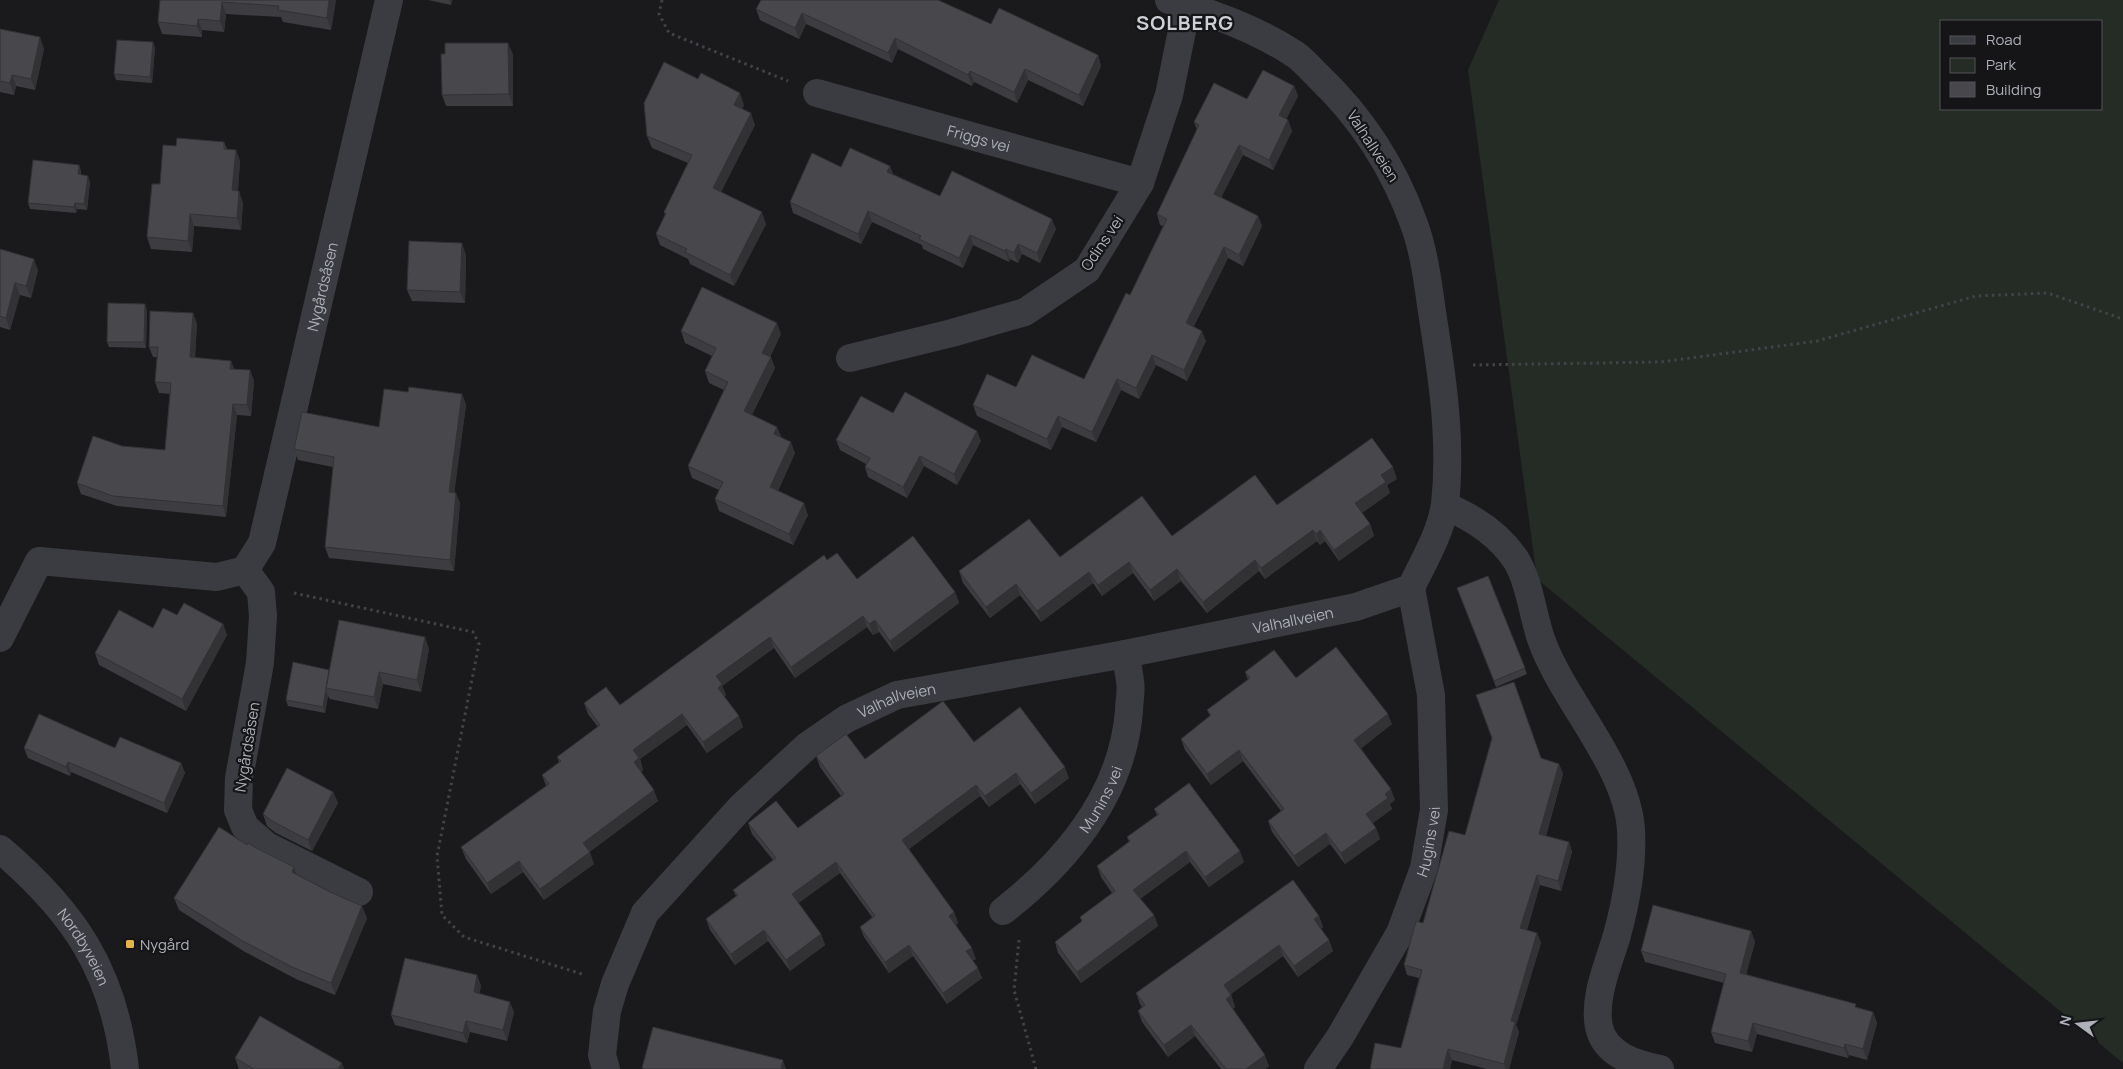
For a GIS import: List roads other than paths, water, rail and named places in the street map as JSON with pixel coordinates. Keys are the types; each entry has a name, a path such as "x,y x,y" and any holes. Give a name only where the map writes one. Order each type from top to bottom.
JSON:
{"street":[{"name":"Nygårdsåsen","path":"359,892 268,846 245,827 238,810 239,778 260,663 263,616 261,592 245,570 262,543 390,0"},
{"name":"Odins vei","path":"850,358 952,333 1025,312 1086,270 1140,183 1168,95 1178,3"},
{"name":"Valhallveien","path":"606,1069 602,1055 607,1011 615,984 646,913 742,806 808,746 846,718 897,695 1125,654 1356,606 1411,588 1437,530 1444,506 1448,442 1440,365 1427,277 1415,225 1395,178 1369,135 1338,94 1298,56 1243,25 1178,3"},
{"name":"Friggs vei","path":"817,92 1140,183"},
{"path":"1444,506 1464,513 1488,530 1516,561 1542,640 1551,661 1615,774 1621,790 1631,830 1629,869 1625,901 1600,994 1597,1015 1599,1029 1613,1051 1645,1067"},
{"path":"0,638 39,561 217,577 245,570"},
{"name":"Hugins vei","path":"1318,1069 1340,1037 1400,932 1424,868 1434,810 1431,695 1411,588"},
{"name":"Munins vei","path":"1013,903 1032,889 1082,833 1112,781 1127,729 1131,682 1125,654"},
{"name":"Nordbyveien","path":"0,849 52,899 80,935 98,964 113,1002 125,1069"}],"place":[{"name":"Nygård","path":"130,944"}],"district":[{"name":"SOLBERG","path":"1185,22"}]}
